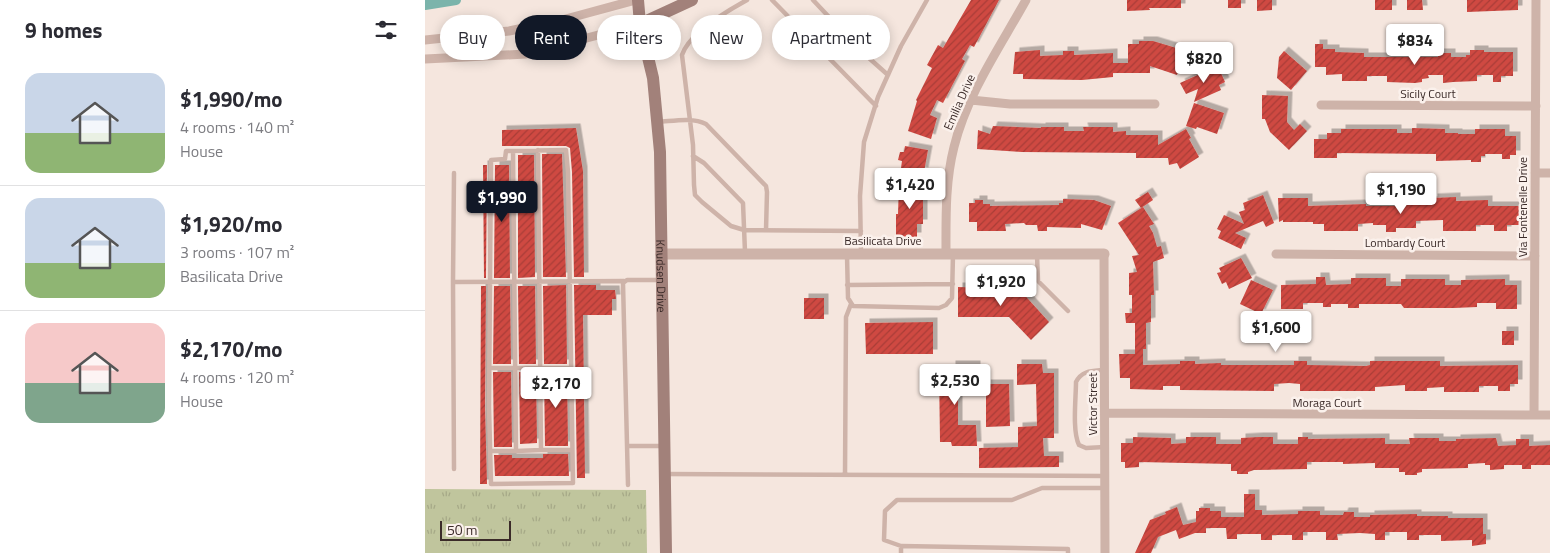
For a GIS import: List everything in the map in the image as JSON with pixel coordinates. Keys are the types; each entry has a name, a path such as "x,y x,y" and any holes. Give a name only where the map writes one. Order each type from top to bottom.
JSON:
{"main road":[{"name":"Knudsen Drive","path":"637,0 639,15"},
{"path":"660,15 692,0"},
{"name":"Knudsen Drive","path":"649,60 653,78 660,152 666,553"}],"street":[{"path":"425,40 509,32 637,0"},
{"name":"Emilia Drive","path":"950,254 947,200 954,146 971,100 1027,0"},
{"name":"Via Fontenelle Drive","path":"1534,415 1536,0"},
{"path":"425,60 526,54 597,35"},
{"path":"971,100 1010,104 1155,104"},
{"name":"Sicily Court","path":"1321,105 1535,106"},
{"path":"1535,173 1550,172"},
{"name":"Basilicata Drive","path":"661,254 1104,254"},
{"name":"Victor Street","path":"1104,254 1105,553"},
{"name":"Lombardy Court","path":"1276,254 1535,256"},
{"name":"Moraga Court","path":"1105,413 1550,415"}],"lane":[{"path":"747,0 708,24 683,50 695,195 731,226 744,230 861,231"},
{"path":"772,0 876,106"},
{"path":"813,0 861,51 888,75"},
{"path":"861,254 861,196 865,142 888,75 901,46 927,0"},
{"path":"657,122 690,120 706,124 766,186 766,230"},
{"path":"538,150 541,450"},
{"path":"538,150 565,150 568,172 573,483 491,484 489,368 491,160 505,159 506,151 538,150"},
{"path":"513,151 516,450"},
{"path":"693,156 704,163 741,201 743,207 745,254"},
{"path":"454,173 454,469"},
{"path":"847,254 848,298 851,304 856,307 939,308 951,300 953,284 950,254"},
{"path":"1037,254 1039,281 1068,312"},
{"path":"453,282 662,280"},
{"path":"624,281 628,485"},
{"path":"847,285 953,284"},
{"path":"845,474 846,317 851,304"},
{"path":"489,368 571,368"},
{"path":"1104,370 1087,372 1078,378 1076,382 1076,420 1079,445 1086,448 1105,447"},
{"path":"627,446 664,446"},
{"path":"490,451 572,450"},
{"path":"664,474 1105,476"},
{"path":"1068,553 1068,549 901,546 884,540 885,511 897,500 1012,500 1042,488 1105,488"},
{"path":"901,546 901,553"}],"green space":[{"path":"425,489 646,490 647,553 425,553"}],"building":[{"path":"971,0 999,0 974,47 970,45 962,59 965,61 943,103 937,100 930,115 937,118 931,139 908,131 916,100 932,68 927,65 938,45 943,48"},
{"path":"1127,0 1181,0 1181,8 1149,8 1150,10 1127,11"},
{"path":"1228,0 1241,0 1241,8 1228,8"},
{"path":"1257,0 1272,0 1272,10 1257,11"},
{"path":"1375,0 1392,0 1392,10 1375,10"},
{"path":"1407,0 1422,0 1423,10 1407,10"},
{"path":"1467,0 1518,0 1518,10 1467,12"},
{"path":"1139,41 1153,41 1183,50 1178,63 1181,64 1177,75 1150,66 1150,73 1113,73 1113,77 1082,80 1023,79 1023,74 1013,74 1015,52 1040,50 1040,56 1063,55 1063,51 1074,51 1074,55 1113,53 1113,63 1128,63 1128,44 1139,44"},
{"path":"1315,44 1323,44 1323,49 1335,49 1335,52 1364,53 1364,57 1438,57 1438,53 1451,53 1451,57 1466,57 1466,55 1470,55 1470,50 1513,52 1513,76 1501,76 1501,82 1493,82 1493,75 1477,75 1477,81 1443,83 1443,75 1428,75 1429,78 1415,83 1387,82 1387,76 1367,76 1367,81 1342,81 1342,74 1326,75 1326,67 1315,67"},
{"path":"1284,51 1307,71 1291,90 1277,78 1279,57"},
{"path":"1211,69 1213,74 1220,71 1225,82 1219,85 1221,90 1194,102 1198,89 1186,94 1180,83"},
{"path":"1262,95 1288,96 1287,122 1294,130 1300,124 1307,131 1289,150 1270,132 1265,119 1262,119"},
{"path":"1194,103 1224,113 1217,134 1197,127 1196,129 1186,126"},
{"path":"993,126 1064,127 1064,131 1084,131 1083,127 1113,127 1113,132 1126,131 1126,135 1158,135 1158,145 1186,129 1199,157 1180,169 1177,163 1169,165 1168,158 1136,158 1136,153 1022,152 977,149 978,130 990,134"},
{"path":"576,128 583,171 584,277 574,277 570,148 566,146 502,146 502,130"},
{"path":"1412,128 1445,129 1445,133 1458,134 1475,134 1475,129 1505,129 1505,136 1516,136 1516,155 1510,155 1510,159 1502,159 1502,154 1485,154 1485,156 1481,156 1481,162 1471,162 1471,160 1436,161 1436,154 1337,153 1337,158 1314,158 1314,139 1327,139 1327,133 1341,133 1341,129 1397,129 1397,133 1412,133"},
{"path":"905,146 928,150 924,172 901,168 902,161 898,160 900,152 904,152"},
{"path":"542,154 562,154 566,277 543,277"},
{"path":"518,155 534,155 535,277 518,278"},
{"path":"483,165 487,165 486,278 484,278"},
{"path":"495,165 509,165 510,278 494,278"},
{"path":"899,184 923,184 923,224 917,224 917,237 896,237"},
{"path":"1148,192 1153,200 1141,208 1135,200"},
{"path":"1263,195 1274,223 1266,227 1263,221 1235,233 1246,238 1241,249 1218,238 1221,231 1217,229 1224,215 1244,224 1239,212 1245,210 1243,203"},
{"path":"1409,197 1418,197 1418,201 1433,201 1433,198 1456,197 1456,201 1488,200 1488,206 1519,206 1519,225 1507,225 1507,231 1494,231 1494,225 1476,225 1476,231 1443,231 1443,220 1416,221 1416,228 1396,228 1396,232 1386,232 1386,225 1373,225 1373,223 1358,224 1358,231 1324,231 1324,224 1283,222 1283,220 1279,222 1278,198 1308,198 1308,206 1366,204 1366,206 1406,206 1405,201 1409,201"},
{"path":"1063,199 1094,200 1111,206 1102,230 1081,224 1081,228 1047,227 1047,231 1038,231 1037,225 1026,225 1024,223 1005,224 1006,231 977,231 977,222 969,222 969,203 975,203 975,200 983,200 983,204 990,204 990,206 1059,205 1059,203 1063,203"},
{"path":"1143,207 1154,224 1149,226 1157,247 1161,246 1164,258 1153,262 1154,295 1151,295 1151,322 1146,323 1146,349 1143,349 1143,365 1180,364 1180,361 1195,361 1195,364 1294,365 1294,361 1307,361 1307,365 1366,366 1370,365 1370,361 1440,361 1440,366 1518,365 1518,384 1510,384 1510,391 1498,391 1498,386 1479,386 1479,392 1444,392 1444,387 1427,388 1427,391 1405,391 1405,385 1375,387 1375,391 1300,391 1300,384 1289,383 1274,384 1274,391 1180,390 1180,386 1163,386 1163,390 1130,389 1130,378 1120,378 1119,354 1135,354 1135,323 1126,323 1125,313 1132,313 1132,295 1129,295 1129,273 1137,272 1132,256 1139,255 1118,223"},
{"path":"1241,258 1252,278 1229,289 1226,282 1222,284 1217,273 1221,272 1219,268"},
{"path":"1316,277 1325,277 1326,285 1351,284 1351,278 1386,278 1386,286 1401,286 1401,279 1445,279 1445,285 1461,285 1461,280 1505,279 1505,285 1517,285 1517,309 1496,309 1496,303 1477,303 1477,307 1454,308 1404,308 1401,304 1359,304 1359,308 1348,308 1348,304 1331,304 1331,307 1323,307 1323,303 1303,303 1303,309 1281,309 1281,285 1316,284"},
{"path":"1251,280 1273,290 1261,314 1240,304"},
{"path":"566,285 567,364 544,364 543,286"},
{"path":"574,285 596,285 596,290 615,290 616,299 612,299 612,315 583,315 585,478 577,478"},
{"path":"481,286 486,286 485,407 487,484 480,484"},
{"path":"494,286 510,286 511,364 493,364"},
{"path":"518,286 535,286 536,364 519,364"},
{"path":"958,287 1019,289 1049,322 1031,340 1009,317 958,317"},
{"path":"804,298 824,298 824,319 804,319"},
{"path":"933,322 933,354 866,354 865,323"},
{"path":"1502,331 1514,331 1514,345 1502,345"},
{"path":"1017,364 1042,364 1043,373 1054,373 1054,438 1043,438 1044,456 1059,456 1059,467 979,468 979,448 1018,447 1018,427 1037,426 1036,384 1017,385"},
{"path":"951,365 976,365 976,386 958,386 958,425 976,425 977,446 952,446 951,442 940,442 939,370 951,370"},
{"path":"493,372 511,372 512,447 494,447"},
{"path":"519,372 536,372 537,443 520,444"},
{"path":"544,372 567,372 568,446 545,446"},
{"path":"986,384 1009,384 1010,426 986,427"},
{"path":"1133,437 1171,438 1171,444 1186,443 1186,437 1216,437 1216,444 1241,444 1241,438 1259,437 1273,437 1273,444 1298,444 1298,437 1308,437 1308,439 1385,438 1385,444 1410,444 1409,438 1439,438 1439,441 1456,441 1456,439 1496,438 1498,446 1516,445 1516,439 1529,439 1529,446 1550,445 1550,465 1531,465 1531,469 1522,469 1522,465 1504,465 1504,469 1490,470 1490,465 1485,465 1485,463 1468,464 1468,468 1422,469 1422,472 1417,473 1417,475 1405,475 1405,472 1399,472 1399,468 1375,468 1375,463 1343,464 1343,462 1307,462 1307,469 1254,470 1248,472 1248,474 1237,474 1237,471 1231,471 1231,464 1139,462 1139,467 1125,468 1125,462 1121,462 1121,443 1133,443"},
{"path":"543,454 568,454 569,476 495,476 494,455 512,455 512,458 543,458"},
{"path":"1244,494 1255,494 1255,510 1262,510 1262,515 1298,514 1298,511 1320,511 1320,515 1343,515 1344,512 1354,512 1354,517 1417,514 1417,516 1448,516 1448,518 1483,518 1483,534 1486,534 1486,544 1472,546 1472,540 1441,541 1441,535 1419,535 1419,540 1407,540 1407,532 1385,532 1385,540 1375,540 1375,534 1360,533 1337,534 1338,540 1326,540 1326,532 1303,532 1303,540 1292,540 1292,535 1272,535 1272,540 1261,540 1261,534 1237,534 1237,539 1227,539 1226,528 1206,528 1206,533 1195,533 1179,539 1176,530 1158,537 1151,553 1135,553 1150,520 1166,514 1165,512 1177,507 1183,525 1196,522 1196,511 1199,511 1199,508 1221,511 1221,517 1244,517"}],"waterway":[{"path":"425,5 456,0"}]}
